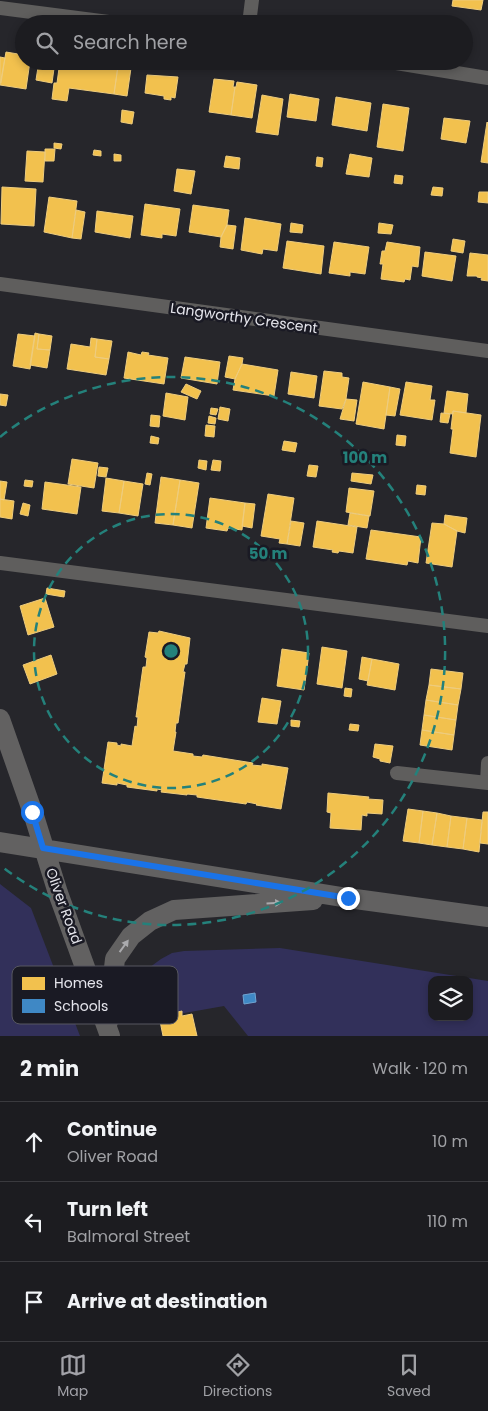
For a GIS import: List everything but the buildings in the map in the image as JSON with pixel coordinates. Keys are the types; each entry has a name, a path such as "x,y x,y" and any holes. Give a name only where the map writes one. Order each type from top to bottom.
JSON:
{"main road":[{"name":"Oliver Road","path":"0,718 34,816 43,848 86,966"},
{"path":"0,842 348,898 488,917"},
{"path":"114,966 115,959 131,936 150,921 174,910 348,898"}],"street":[{"path":"250,15 252,0"},
{"path":"0,8 54,15"},
{"path":"439,70 488,78"},
{"name":"Langworthy Crescent","path":"0,284 488,351"},
{"path":"0,564 488,626"},
{"path":"397,773 488,783 488,763"}],"shaded area":[{"path":"0,884 31,908 53,966 12,966 12,1024 75,1024 80,1036 0,1036"},
{"path":"280,948 456,976 428,976 428,1021 473,1021 473,979 488,981 488,1036 248,1036 224,1006 178,1014 178,966 152,966 172,953 184,951"}],"route":[{"path":"32,812 43,848 348,898"}]}
